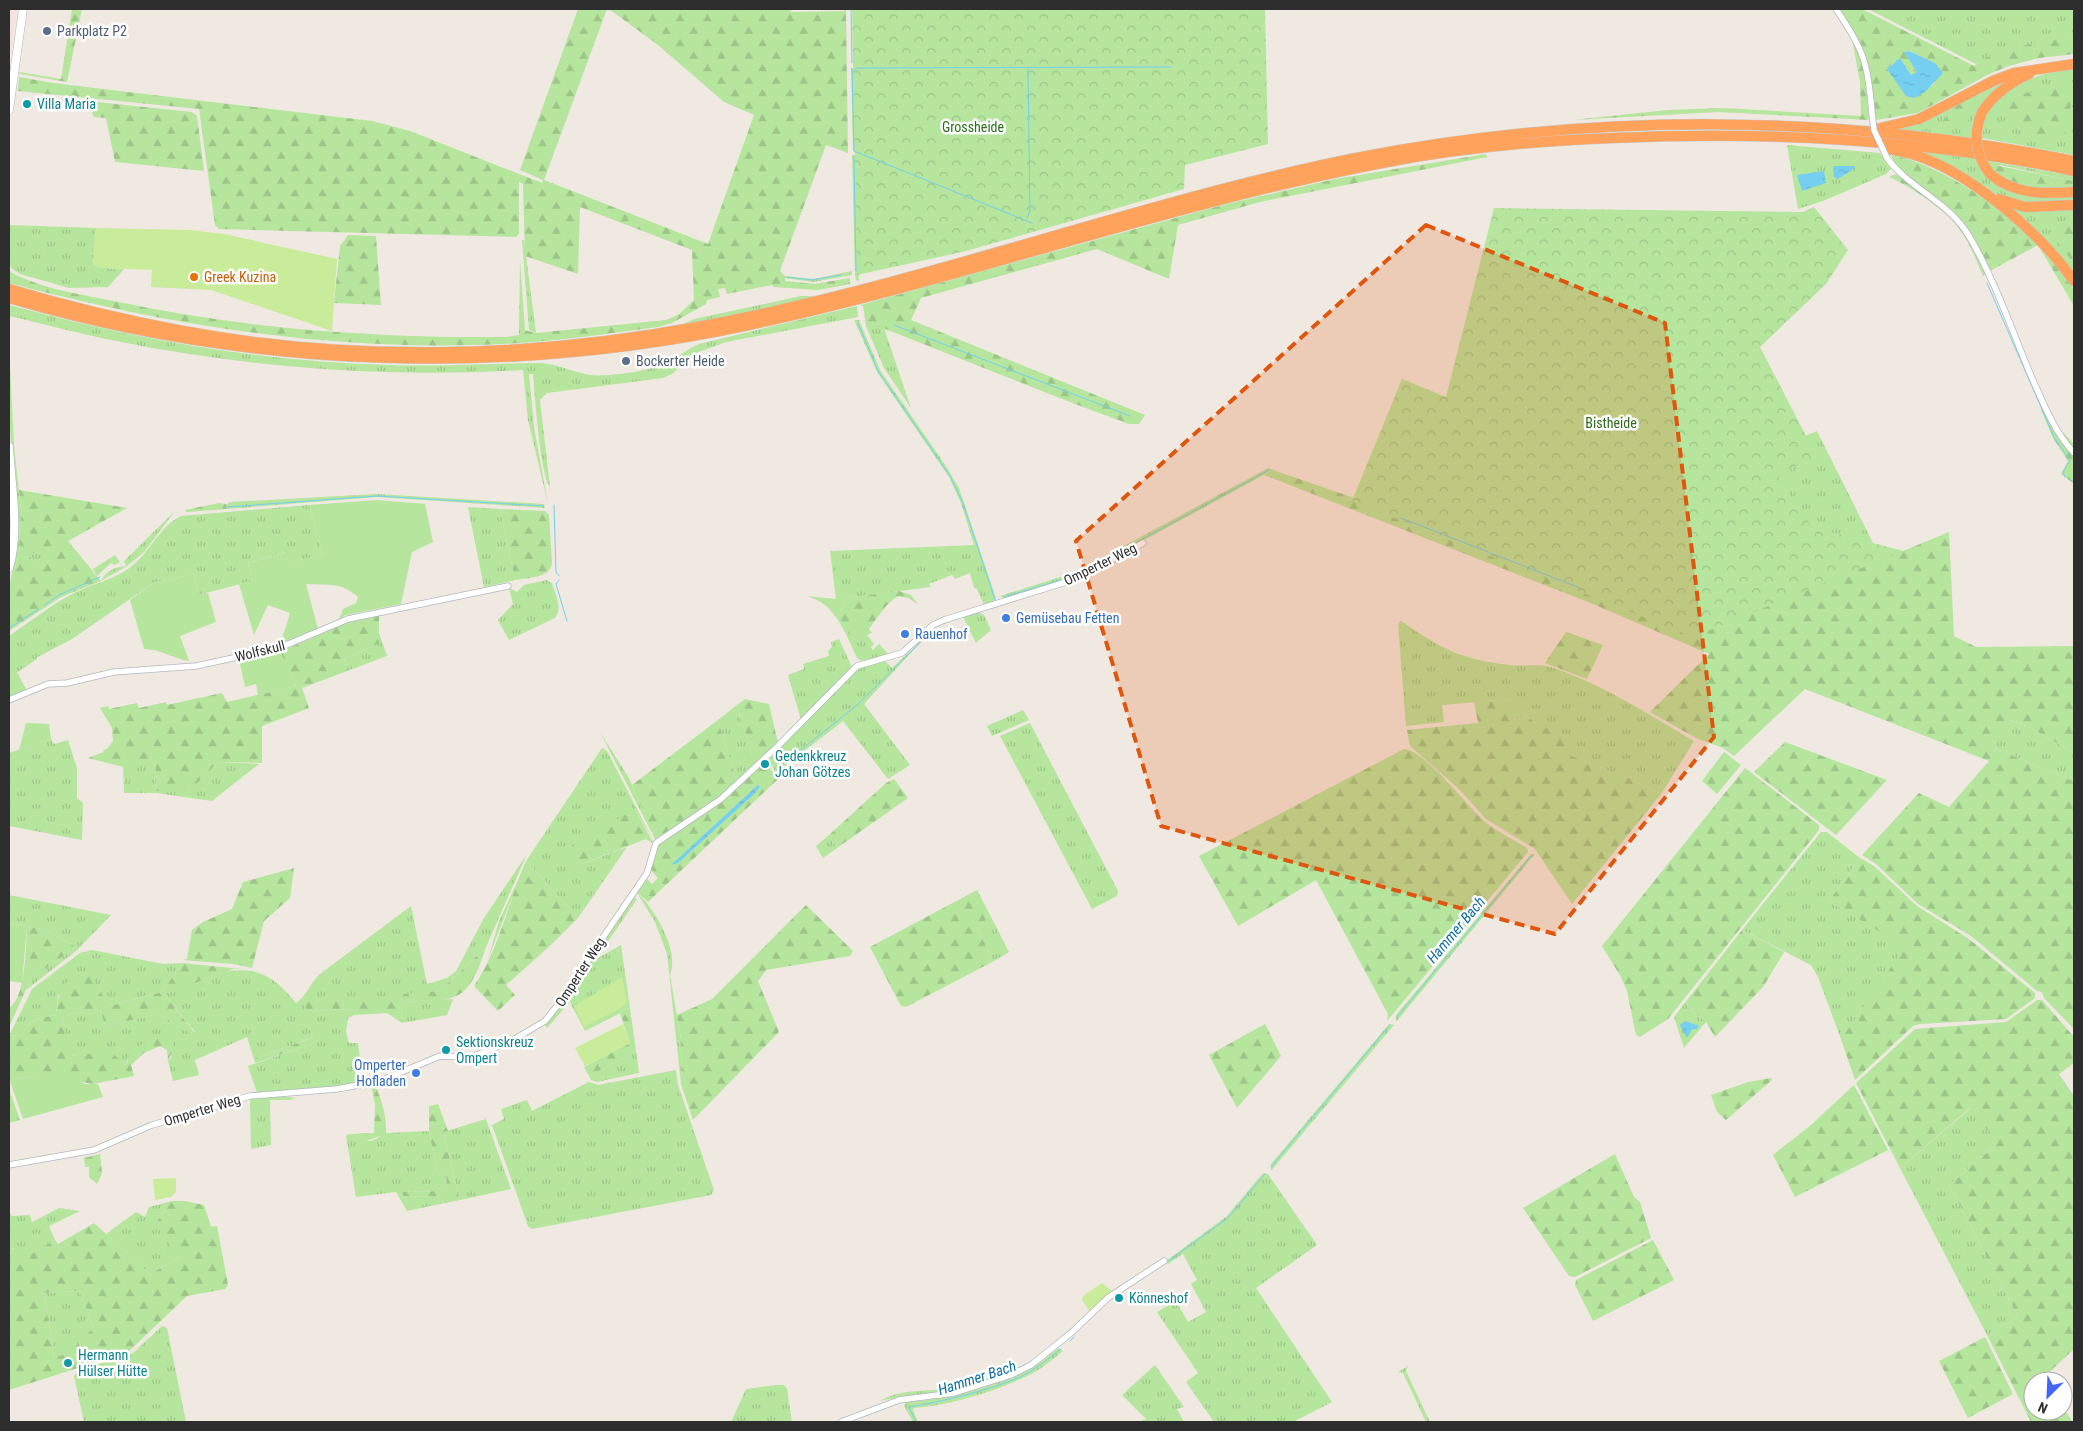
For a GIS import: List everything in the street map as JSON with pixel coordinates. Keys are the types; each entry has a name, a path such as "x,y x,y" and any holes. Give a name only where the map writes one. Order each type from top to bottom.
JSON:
{"highway":[{"path":"1865,130 1919,119 1993,80 2014,73 2074,64"},
{"path":"2041,68 2008,85 1990,100 1982,112 1978,125 1976,146 1980,158 1990,174 2005,184 2023,191 2074,192"},
{"path":"9,289 84,310 188,332 293,346 407,352 497,350 668,332 753,316 899,279 1279,175 1402,151 1528,134 1674,124 1865,130 1997,148 2074,161"},
{"path":"9,298 118,326 185,339 256,349 408,359 539,356 669,340 754,324 911,284 1193,206 1306,178 1414,157 1524,143 1723,135 1848,140 1917,146 2074,171"},
{"path":"1848,140 1915,155 1934,163 2004,201 2025,207 2074,205"},
{"path":"1974,186 2026,225 2074,281"}],"main road":[{"path":"9,110 23,9"},
{"path":"9,447 13,508 13,537 9,568"}],"street":[{"path":"1836,9 1855,36 1864,57 1869,75 1874,130 1887,158 1896,170 1949,211 1964,228 1985,269 2052,422 2074,453"},
{"name":"Omperter Weg","path":"9,1165 94,1150 152,1125 250,1096 337,1089 380,1081 440,1056 472,1057 501,1046 529,1032 546,1020 570,990 593,952 647,873 656,843 721,799 784,740 857,666 902,653 934,625 944,620 1079,578 1143,543"},
{"name":"Wolfskull","path":"9,700 48,684 67,683 114,672 196,666 279,648 348,619 508,586"},
{"path":"841,1422 899,1400 954,1393 1011,1375 1031,1365 1071,1333 1109,1297 1164,1260"}],"highlighted area":[{"path":"1426,225 1665,323 1714,737 1555,934 1161,826 1076,541"}],"shaded area":[{"path":"9,9 16,9 9,64"}],"green space":[{"path":"72,9 82,9 67,82 20,74 19,72 61,79"},
{"path":"578,9 607,9 544,180 708,244 754,115 724,102 658,45 609,9 791,9 791,12 844,11 846,9 848,153 826,145 780,271 785,276 785,281 815,284 850,278 850,282 823,287 774,287 772,285 727,294 725,288 718,289 720,297 707,300 706,304 672,323 658,327 540,341 438,345 314,340 252,333 130,312 9,283 9,271 47,287 163,311 260,325 407,336 506,337 519,335 525,330 536,333 666,320 678,315 694,300 692,250 580,207 578,274 525,256 523,184 519,182 519,234 516,237 219,229 215,225 199,109 18,91 19,77 53,83 372,121 410,131 542,183 543,180 520,170"},
{"name":"Grossheide","path":"852,9 1265,9 1268,144 1185,165 1184,189 966,251 857,275"},
{"path":"1838,9 1862,9 1974,66 1994,54 2022,46 2063,39 2074,38 2074,54 2039,58 2009,66 1989,74 1918,113 1876,120 1870,74 1862,50","holes":["1909,51 1935,63 1935,83 1914,98 1906,95 1887,69 1900,58 1911,75 1917,72 1905,52"]},
{"path":"1868,9 2074,9 2074,38 2024,47 1976,64"},
{"path":"1852,39 1864,64 1869,120 1718,112 1573,120 1667,110 1723,108 1861,116 1860,82"},
{"path":"851,68 853,68 1032,224 853,151"},
{"path":"2074,69 2074,155 1982,138 1984,121 1991,106 2013,86 2043,75"},
{"path":"2019,74 2003,86 1972,138 1899,129"},
{"path":"2042,84 2067,90 2071,103 2065,137 2036,134 2028,131 2021,128 2010,114 2006,104 2013,95 2033,92"},
{"path":"1994,87 1979,110 1976,107 1968,121 1945,121 1948,109"},
{"path":"87,101 192,112 197,116 204,171 115,162 106,118 94,117"},
{"path":"1787,145 1880,153 1891,169 1886,174 1823,201 1798,209"},
{"path":"1922,151 1976,159 1978,163 2074,195 2074,203 2042,206 2001,197 1921,153"},
{"path":"1486,154 1487,157 1260,202 1178,225 1169,279 1097,249 921,298 911,320 1145,415 1139,424 1129,424 1075,404 870,323 866,326 863,306 860,305 1226,204 1335,179"},
{"path":"852,155 855,156 859,281 856,280 855,275"},
{"path":"1891,155 1913,161 1961,184 2008,217 2038,245 1988,272 1963,223 1951,209 1909,179"},
{"path":"1988,161 2074,176 2074,181 2000,165 1991,168"},
{"path":"1994,165 2074,181 2074,187 2041,188 2023,185 1993,171 1991,168"},
{"path":"1896,174 1952,216 1969,239 1986,274 1983,276 1966,238 1952,220 1907,186 1889,177"},
{"path":"2006,206 2074,209 2074,278"},
{"name":"Bistheide","path":"1814,207 1848,250 1826,284 1760,347 1816,455 1778,477 1812,527 1903,551 1693,637 1352,501 1402,379 1446,397 1494,208 1803,212"},
{"path":"2059,224 2074,227 2074,264 2054,237"},
{"path":"9,225 96,228 93,264 103,268 124,269 108,287 69,288 20,274 12,269 9,263"},
{"path":"96,228 190,230 224,234 337,259 332,331 211,290 151,287 152,270 103,268 93,264"},
{"path":"348,235 376,236 381,305 334,303 340,246"},
{"path":"522,240 524,240 536,333 529,330"},
{"path":"2038,245 2072,286 2074,306"},
{"path":"520,260 525,330 519,335"},
{"path":"852,271 852,275 813,282 784,278 785,276 814,279"},
{"path":"850,282 851,284 818,290 774,287 823,287"},
{"path":"801,296 816,296 782,306 677,327 694,319"},
{"path":"9,305 150,338 246,354 342,363 390,365 542,363 590,375 627,373 656,367 668,363 699,344 857,306 858,317 726,342 696,353 672,374 663,378 547,393 540,400 550,487 543,467 533,374 529,374 534,427 548,504 528,420 523,370 420,373 318,369 217,358 116,341 9,316"},
{"path":"854,320 859,320 880,370 959,488 996,598 994,602 984,605 977,589 974,588 970,573 955,579 952,575 929,584 931,587 845,598 838,620 825,605 807,596 836,599 830,551 974,545 961,503 949,477 877,372"},
{"path":"870,322 884,328 911,408 884,368 866,326"},
{"path":"9,344 14,445 22,519 20,523 19,554 9,588 18,541 9,415"},
{"path":"2048,406 2059,428 2074,444 2074,484 2061,474 2068,461 2053,438 2041,410"},
{"path":"1817,431 1873,543 1785,539 1749,459"},
{"path":"1268,468 1273,470 1078,576 1005,599 1000,596 1076,572"},
{"path":"1273,470 1389,510 1725,506 1903,551 1949,532 1954,636 1976,647 2074,646 2074,753 2029,727 2010,720 1995,748 2070,780 2074,772 2074,1029 2044,998 2042,992 2037,991 1971,936 1918,904 1876,864 1862,855 1919,793 1949,807 1989,761 1805,689 1734,756 1723,748 1696,738 1650,712 1709,654 1593,604 1264,475"},
{"path":"19,490 127,508 68,541 101,581 61,597 9,631 9,588 19,554 20,523 22,519","holes":["46,552 46,567 32,560 29,553"]},
{"path":"377,494 544,504 545,508 377,497 227,509 226,505 230,502"},
{"path":"377,500 425,504 433,542 412,552 401,604 346,615 339,619 343,609 356,603 358,597 339,586 306,584 318,629 280,645 290,613 268,605 254,635 239,584 252,581 248,563 286,552 289,562 323,555 309,505"},
{"path":"219,503 226,504 227,509 187,512 185,510"},
{"path":"309,505 323,555 289,562 285,552 248,563 252,581 198,595 194,574 153,583 72,639 36,658 9,678 9,636 67,597 128,569 136,563 166,527 181,516"},
{"path":"468,507 500,509 515,580 484,587"},
{"path":"500,509 545,511 549,515 552,563 551,568 547,572 538,576 515,580"},
{"path":"175,511 144,552 127,566 101,581 111,570 126,566 124,561"},
{"path":"28,552 47,552 46,568 32,560"},
{"path":"115,555 120,562 115,565 111,563 97,576 93,569"},
{"path":"194,574 198,595 208,593 216,622 180,636 189,661 144,649 130,600 153,583"},
{"path":"547,580 552,583 558,600 555,618 509,640 498,620 513,604 509,588 517,592 524,585"},
{"path":"899,591 911,595 918,604 908,598 898,596 886,606 869,629 863,621 846,634 838,620 845,598"},
{"path":"978,612 984,615 991,630 976,643 963,617 938,626 930,633 940,623"},
{"path":"379,616 379,633 382,642 344,659 347,671 302,688 309,708 262,726 262,763 218,762 192,787 169,792 157,791 155,760 124,760 123,767 88,758 104,752 103,750 107,749 113,741 112,728 100,708 108,706 109,709 137,703 139,708 166,702 167,705 222,693 227,702 296,686 280,652 348,622"},
{"path":"863,620 872,633 867,635 874,644 871,647 873,650 879,644 889,655 861,661 857,658 846,634"},
{"path":"1401,621 1440,646 1464,656 1492,663 1546,666 1570,674 1624,700 1694,741 1661,794 1626,777 1565,754 1570,739 1534,722 1527,716 1512,720 1511,699 1442,705 1444,722 1406,726 1398,623"},
{"path":"1566,632 1603,645 1587,679 1545,663"},
{"path":"926,636 864,704 910,765 888,779 843,721 776,773 770,762 770,756 855,672 863,667 885,661 892,668"},
{"path":"839,639 852,667 801,720 788,675 804,669 803,664 829,656 828,651 832,647 831,642"},
{"path":"382,642 387,656 347,671 344,659"},
{"path":"279,649 296,686 258,695 256,684 245,687 239,659"},
{"path":"17,672 27,691 9,699 9,678"},
{"path":"745,699 769,704 778,743 755,765 737,705"},
{"path":"1512,699 1513,720 1527,716 1534,722 1571,739 1566,754 1626,777 1661,794 1572,904 1535,849 1486,819 1459,789 1410,746 1407,730 1478,723 1474,702"},
{"path":"737,705 755,765 737,782 718,720"},
{"path":"1023,710 1029,720 992,736 987,726"},
{"path":"718,720 737,782 720,797 655,839 632,785"},
{"path":"2009,720 2029,727 2074,753 2074,772 2070,780 1995,748"},
{"path":"26,723 49,724 51,739 19,750"},
{"path":"1030,723 1118,891 1117,896 1092,909 1000,736"},
{"path":"600,732 629,778 655,839"},
{"path":"51,739 54,744 68,740 77,768 77,798 83,803 82,840 9,826 9,753"},
{"path":"1785,742 1887,780 1836,835 1754,772"},
{"path":"602,748 607,751 654,842 635,809 579,865 627,847 578,918 526,861"},
{"path":"1404,749 1413,752 1423,759 1446,780 1484,821 1527,848 1528,852 1387,1021 1388,1014 1316,880 1238,926 1199,856"},
{"path":"1724,752 1741,765 1717,794 1702,781"},
{"path":"123,760 155,760 157,790 169,791 178,791 192,786 204,777 218,762 259,764 212,801 156,793 124,793"},
{"path":"763,763 768,764 777,780 648,902 636,891 646,878 652,884 658,878 651,870 659,843 723,801"},
{"path":"1745,768 1819,825 1819,830 1668,1019 1640,1037 1636,1035 1627,991 1621,977 1602,946"},
{"path":"894,779 908,798 837,848 829,835 886,783"},
{"path":"635,809 653,843 646,839 579,865 564,850"},
{"path":"1821,832 1827,832 1860,858 1829,901 1906,947 1841,1039 1818,977 1811,965 1742,930"},
{"path":"829,835 837,848 823,858 816,846"},
{"path":"527,854 486,947 440,991 429,992 396,1002 307,1011 354,1009 354,1015 348,1018 346,1032 349,1043 358,1043 360,1058 354,1059 356,1081 377,1076 377,1078 337,1087 257,1093 248,1066 315,1043 313,1037 254,1059 247,1037 195,1060 199,1075 173,1081 168,1061 171,1058 172,1039 128,1059 125,1065 111,1053 66,1056 62,1017 100,1008 105,1026 159,1014 193,1035 195,1032 164,994 204,978 231,971 245,970 271,979 285,990 296,1003 303,997 320,974 411,906 427,984 447,978 456,971 484,918"},
{"path":"1531,854 1535,854 1396,1022 1396,1015"},
{"path":"1860,858 1874,866 1917,906 1969,939 2035,993 2035,998 2006,1019 1913,1026 1855,1080 1841,1039 1905,947 1829,901"},
{"path":"526,861 578,918 506,985 515,995 498,1011 474,986 483,972 497,941"},
{"path":"294,868 290,898 264,921 252,968 233,964 182,960 187,959 192,930 203,922 232,909 243,882"},
{"path":"521,874 488,959 499,921"},
{"path":"977,890 990,915 977,929 994,961 906,1007 901,1006 870,947"},
{"path":"636,891 643,898 664,930 671,954 672,965 670,975 682,1045 681,1084 667,954 655,922"},
{"path":"9,895 111,915 76,951 26,990 31,979 76,947 46,930 9,922"},
{"path":"633,896 637,899 596,959 621,945 630,1008 585,1031 570,1002 547,1028 544,1024 571,993"},
{"path":"806,905 853,951 850,956 766,970 758,981 779,1032 693,1120 681,1084 682,1045 677,1015 712,999"},
{"path":"990,915 1009,952 994,961 977,929"},
{"path":"9,922 27,926 22,983 9,981"},
{"path":"27,926 46,930 76,947 31,979 9,1027 9,1008 15,1003 22,983"},
{"path":"1742,930 1784,952 1763,987 1715,1037 1706,1022 1684,1004"},
{"path":"486,947 473,980 466,990 457,996 447,999 401,1002 402,1023 387,1013 354,1015 353,1009 307,1011 303,999 396,1002 404,994 440,991"},
{"path":"92,950 163,964 182,963 162,992 114,1005 107,1004 99,988 58,995 56,1015 35,1019 19,1035 9,1036 32,989 80,953"},
{"path":"182,963 241,969 234,969 164,994 195,1033 193,1035 159,1014 105,1026 100,1008 62,1017 67,1056 111,1052 125,1065 133,1051 143,1043 156,1038 167,1037 172,1039 174,1047 168,1061 167,1050 160,1046 144,1053 131,1065 134,1076 93,1084 42,1075 21,1079 9,1078 9,1036 19,1035 35,1019 56,1015 60,992 67,982 88,974 99,988 107,1004 114,1005 162,992"},
{"path":"622,977 627,1002 623,1007 584,1027 574,1006"},
{"path":"453,999 447,1015 402,1023 401,1002"},
{"path":"2037,1000 2042,1000 2074,1037 2074,1063 2059,1074 2074,1096 2074,1349 2050,1371 2023,1371 2023,1406 1988,1337 2018,1316 1949,1185 1998,1143 1970,1108 1900,1168 1856,1083 1915,1029 2006,1022"},
{"path":"1684,1004 1706,1022 1684,1048 1674,1017"},
{"path":"630,1008 636,1051 589,1076 584,1067 630,1043 620,1013"},
{"path":"623,1024 630,1043 585,1066 575,1048"},
{"path":"1265,1024 1281,1056 1237,1108 1209,1055"},
{"path":"1389,1024 1394,1025 1271,1171 1271,1164"},
{"path":"314,1037 316,1043 255,1063 254,1059"},
{"path":"636,1051 639,1073 597,1082 591,1080 589,1076"},
{"path":"676,1070 678,1085 714,1190 711,1195 532,1229 528,1226 492,1125 504,1119 501,1109 527,1100 532,1111 589,1082 598,1085"},
{"path":"42,1075 67,1076 85,1084 98,1084 103,1097 23,1119 9,1078 21,1079"},
{"path":"1771,1078 1772,1080 1726,1120 1717,1112 1711,1095 1748,1082"},
{"path":"374,1084 383,1109 386,1134 366,1141 352,1134 374,1133 375,1104 371,1085"},
{"path":"1854,1085 1888,1150 1795,1197 1773,1155 1811,1125"},
{"path":"9,1089 20,1120 9,1123"},
{"path":"281,1096 296,1098 270,1100 271,1145 251,1149 250,1099"},
{"path":"438,1104 448,1131 443,1132 460,1200 445,1203 436,1197 403,1196 402,1192 441,1191 447,1186 446,1176 437,1172 429,1131 429,1106"},
{"path":"1971,1108 1998,1143 1949,1185 2018,1316 1988,1337 1900,1168"},
{"path":"486,1119 511,1189 460,1200 443,1132"},
{"path":"429,1131 437,1172 446,1176 447,1186 441,1191 402,1192 403,1196 436,1197 445,1203 407,1211 396,1192 356,1197 346,1135 352,1134 366,1141 372,1141 386,1133"},
{"path":"100,1154 102,1173 97,1184 89,1177 89,1167 85,1167 84,1158"},
{"path":"1615,1154 1634,1197 1640,1202 1651,1238 1575,1277 1569,1276 1523,1208"},
{"path":"1263,1173 1268,1174 1317,1245 1256,1288 1332,1402 1293,1422 1214,1422 1186,1382 1198,1373 1157,1312 1176,1301 1188,1322 1206,1312 1191,1284 1197,1280 1183,1254 1168,1264 1166,1261 1227,1216"},
{"path":"176,1178 176,1192 171,1197 155,1200 153,1179"},
{"path":"172,1201 158,1220 159,1226 179,1257 150,1274 106,1234 136,1212 145,1217 149,1207"},
{"path":"172,1201 204,1205 211,1227 217,1226 228,1285 225,1289 187,1296 128,1352 9,1390 9,1247 24,1249 31,1254 55,1240 58,1244 94,1223 150,1274 179,1257 155,1224","holes":["80,1291 93,1328 68,1354 54,1357 44,1293"]},
{"path":"59,1208 80,1211 49,1226 55,1240 31,1254 9,1247 9,1212 12,1216 30,1215 32,1222"},
{"path":"1653,1240 1674,1280 1593,1321 1575,1285 1576,1280"},
{"path":"1102,1283 1112,1291 1089,1311 1082,1300 1083,1296"},
{"path":"80,1291 93,1328 69,1354 54,1357 44,1293"},
{"path":"162,1326 167,1328 186,1422 84,1422 74,1376 77,1371 133,1353"},
{"path":"1985,1337 2013,1394 1968,1418 1939,1361"},
{"path":"1058,1348 1063,1351 1035,1372 1022,1379 976,1396 944,1404 914,1408 913,1410 918,1422 913,1422 904,1406 906,1402 954,1395 1005,1380 1036,1365"},
{"path":"1155,1365 1184,1407 1177,1409 1184,1422 1138,1422 1146,1419 1122,1395"},
{"path":"1408,1366 1406,1371 1430,1422 1426,1422 1403,1373 1398,1372"},
{"path":"1010,1371 1004,1376 941,1393 880,1401 906,1392 953,1388"},
{"path":"784,1385 787,1389 792,1422 731,1422 746,1389"},
{"path":"2030,1421 2073,1422 2031,1422"}],"water":[{"path":"1909,51 1935,63 1943,73 1925,92 1914,98 1906,96 1887,69 1900,58 1911,75 1917,72 1904,52"},
{"path":"1854,166 1855,168 1838,179 1834,177 1833,167"},
{"path":"1824,171 1826,183 1802,191 1797,175"},
{"path":"758,785 760,787 754,794 678,863 671,865"},
{"path":"1685,1021 1699,1026 1697,1029 1692,1029 1687,1038 1680,1025"}],"waterway":[{"path":"851,9 852,63"},
{"path":"853,72 857,68 1171,67"},
{"path":"852,69 854,149"},
{"path":"1027,218 1030,211 1028,69"},
{"path":"854,151 1032,223"},
{"path":"854,156 856,271"},
{"path":"787,277 811,280 841,275"},
{"path":"1987,283 2054,437 2070,460 2063,472 2065,477"},
{"path":"858,323 878,371 950,476 963,503 995,600"},
{"path":"894,325 1130,416"},
{"path":"1004,597 1077,575 1269,470"},
{"path":"2069,479 2074,482"},
{"path":"227,507 377,496 543,506"},
{"path":"554,505 556,572 559,576"},
{"path":"1401,518 1580,588"},
{"path":"45,605 59,595 100,577"},
{"path":"559,580 556,584 567,621"},
{"path":"9,628 39,609"},
{"path":"971,615 978,613"},
{"path":"777,769 856,706 937,626"},
{"name":"Hammer Bach","path":"1396,1018 1531,856"},
{"name":"Hammer Bach","path":"1271,1167 1390,1025"},
{"name":"Hammer Bach","path":"1167,1262 1228,1218 1265,1174"},
{"name":"Hammer Bach","path":"1070,1341 1074,1337"},
{"name":"Hammer Bach","path":"916,1422 909,1407 965,1395 1008,1382 1031,1371 1061,1349"}],"place":[{"name":"Parkplatz P2","path":"47,31"},
{"name":"Villa Maria","path":"27,104"},
{"name":"Greek Kuzina","path":"194,277"},
{"name":"Bockerter Heide","path":"626,361"},
{"name":"Gemüsebau Fetten","path":"1006,618"},
{"name":"Rauenhof","path":"905,634"},
{"name":"Gedenkkreuz Johan Götzes","path":"765,764"},
{"name":"Sektionskreuz Ompert","path":"446,1050"},
{"name":"Omperter Hofladen","path":"416,1073"},
{"name":"Könneshof","path":"1119,1298"},
{"name":"Hermann Hülser Hütte","path":"68,1363"}]}
